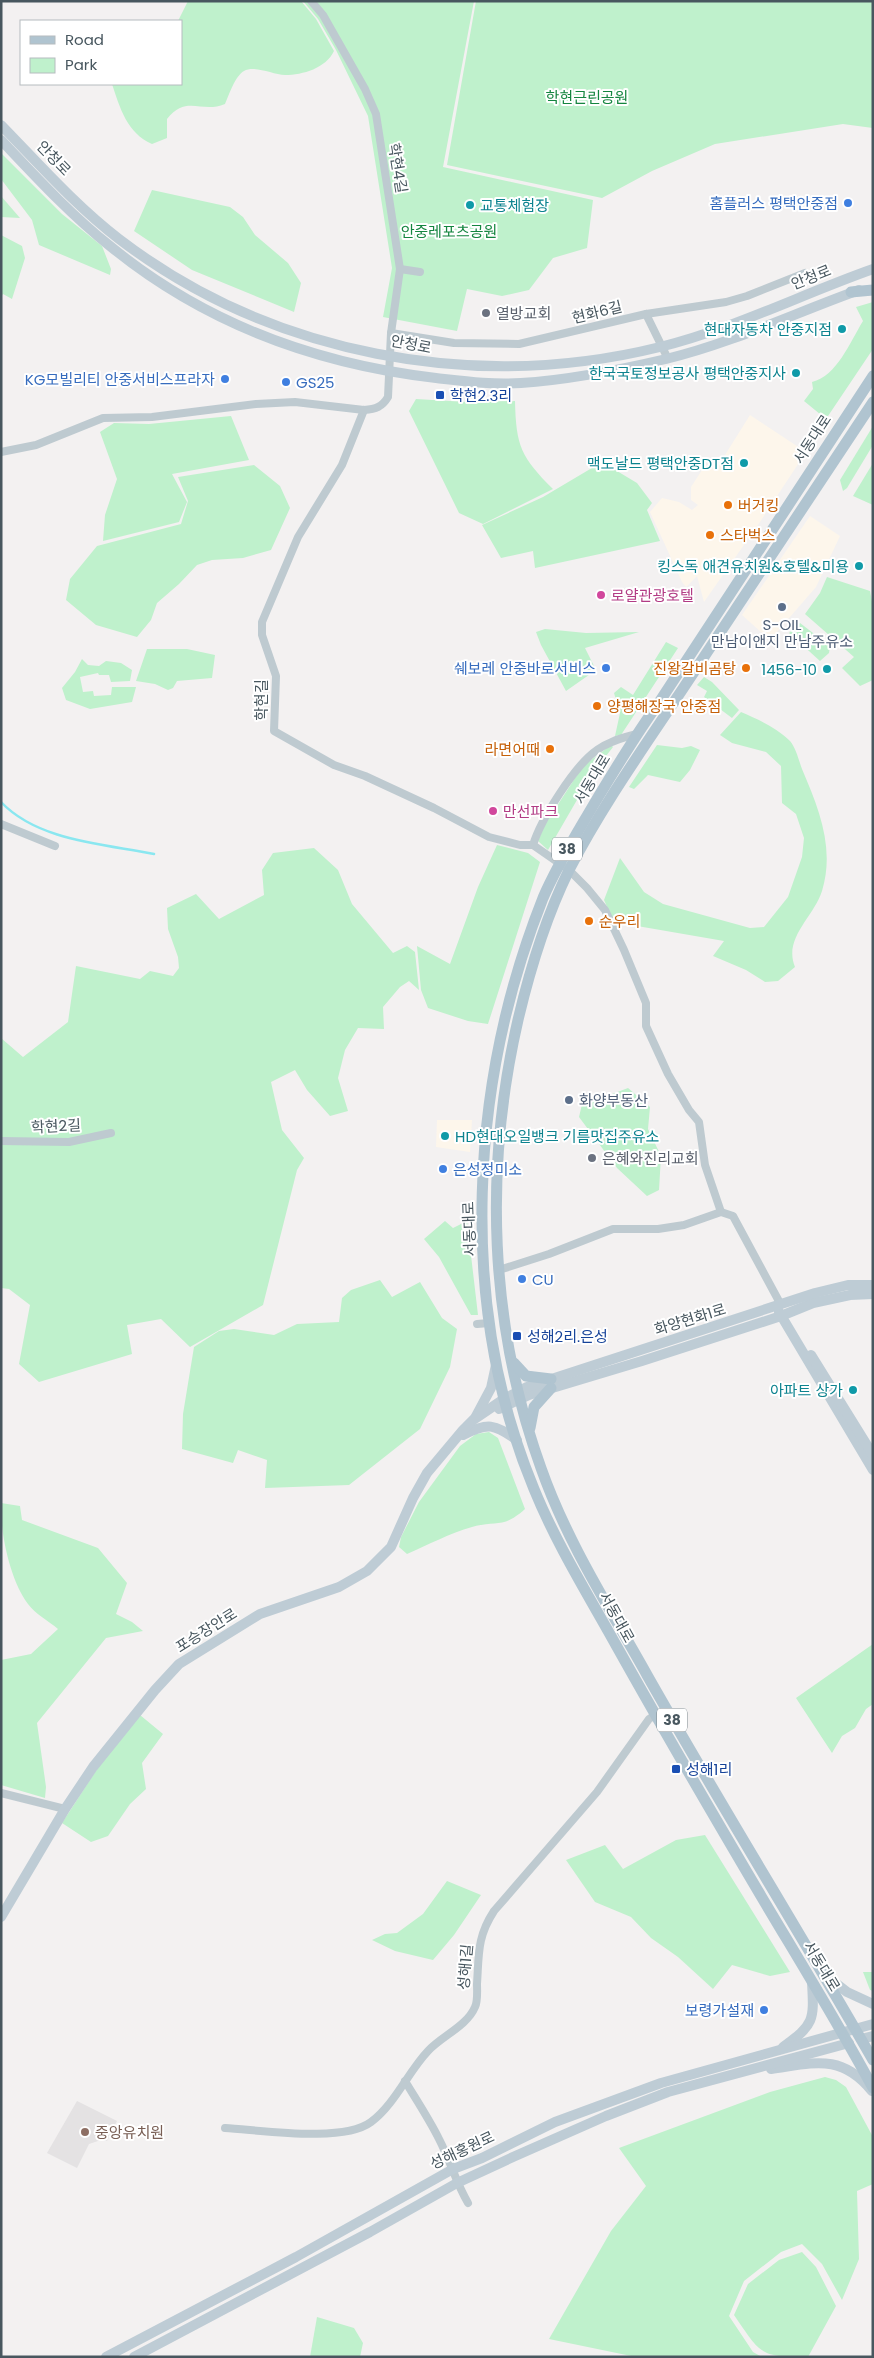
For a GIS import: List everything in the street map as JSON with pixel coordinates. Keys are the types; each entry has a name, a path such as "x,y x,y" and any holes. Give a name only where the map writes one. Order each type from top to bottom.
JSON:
{"main road":[{"path":"851,292 873,290"},
{"name":"서동대로","path":"873,376 660,701 636,734 559,864 543,898 511,993 494,1081 482,1203 489,1323 505,1402 533,1487 558,1543 655,1715 812,1978 873,2090"},
{"name":"서동대로","path":"873,402 612,797 569,870 550,915 528,978 510,1056 503,1100 496,1175 501,1303 519,1394 530,1435 556,1507 584,1566 684,1742 856,2028 867,2038 873,2060"},
{"path":"511,1357 524,1375 551,1384 534,1407 530,1435"},
{"name":"성해홍원로","path":"848,2043 867,2038"}],"street":[{"name":"학현4길","path":"310,1 323,15 373,108 400,269 391,333 390,356"},
{"name":"안청로","path":"1,124 95,220 160,268 200,292 260,320 334,343 432,364 505,366 596,360 663,346 710,332 873,269"},
{"name":"안청로","path":"1,140 47,188 98,236 153,277 200,306 236,325 276,342 312,354 388,372 459,381 519,383 586,376 700,350 873,285"},
{"path":"400,269 420,272"},
{"name":"현화6길","path":"391,333 454,343 519,344 646,314 726,302 747,296 805,273"},
{"path":"646,314 668,358"},
{"path":"1,452 36,445 103,418 152,418 256,404 295,402 364,410 378,408 388,397 390,356"},
{"name":"학현길","path":"364,410 342,465 298,537 262,622 262,635 276,676 274,731 334,765 365,776 434,808 489,837 520,845 533,845 569,870 605,910 624,950 646,1003 646,1026 678,1093 701,1126 705,1165 721,1212"},
{"path":"533,845 545,816 585,760 612,741 636,734"},
{"path":"1,824 55,846"},
{"name":"학현2길","path":"1,1141 69,1142 111,1133"},
{"path":"499,1270 549,1254 612,1229 658,1229 684,1225 721,1212 733,1216 781,1310 857,1447 873,1470"},
{"name":"화양현화1로","path":"781,1310 815,1293 848,1285 873,1285"},
{"name":"화양현화1로","path":"505,1402 519,1394 781,1310 850,1295 873,1294"},
{"path":"781,1310 873,1455"},
{"path":"477,1324 489,1323"},
{"path":"462,1433 473,1420 491,1388 497,1361"},
{"path":"473,1420 505,1402"},
{"path":"462,1433 505,1402"},
{"path":"462,1433 478,1427 492,1426 517,1440"},
{"name":"포승장안로","path":"1,1917 65,1809 110,1746 179,1664 260,1614 339,1587 377,1563 391,1547 413,1498 427,1474 462,1433"},
{"name":"성해1길","path":"225,2128 322,2135 355,2130 371,2122 406,2081 429,2050 459,2026 476,2006 480,1942 484,1927 494,1911 597,1792 649,1719 655,1715"},
{"path":"1,1793 65,1809"},
{"path":"823,1974 847,1992 873,2004"},
{"path":"777,2050 809,2025 814,2008 812,1978"},
{"name":"성해홍원로","path":"106,2357 296,2257 453,2169 482,2158 555,2122 661,2083 873,2024"},
{"name":"성해홍원로","path":"134,2357 370,2232 457,2183 606,2116 668,2092 848,2043"},
{"path":"731,2074 823,2062 839,2065 873,2090"},
{"path":"406,2081 439,2139 453,2169 457,2183 468,2203"}],"shaded area":[{"path":"750,415 806,452 704,602 697,576 686,587 682,582 650,512 662,498 679,502 692,510 698,505 691,500 691,487 704,467 717,461 720,463"},
{"path":"810,516 840,536 816,587 770,640 742,615"},
{"path":"437,1120 472,1120 470,1152 436,1147"},
{"name":"중앙유치원","path":"77,2101 117,2121 107,2141 101,2140 89,2144 77,2168 47,2153"}],"green space":[{"path":"188,1 301,1 316,19 334,51 326,62 320,66 299,74 280,75 253,69 244,71 235,81 225,104 209,107 188,106 181,108 167,119 167,138 152,144 143,139 130,127 112,85 182,85 182,20 178,20"},
{"name":"안중레포츠공원","path":"303,1 474,1 443,167 593,200 587,248 553,258 529,290 502,296 467,289 457,331 383,317 392,268 368,116 336,50 318,19"},
{"name":"학현근린공원","path":"476,1 873,1 873,128 843,124 715,144 652,171 602,198 447,165"},
{"path":"1,153 62,214 102,246 111,269 110,275 39,245 32,220 1,179"},
{"path":"152,190 230,207 243,217 255,235 288,263 301,283 294,312 192,270 134,231"},
{"path":"1,196 20,218 1,217"},
{"path":"1,235 22,246 25,258 12,299 3,294 1,297"},
{"path":"873,302 873,349 826,419 804,401 813,389 812,382 821,379 836,366 863,321 856,307"},
{"path":"416,399 467,402 515,401 517,429 522,450 534,468 553,489 483,524 459,513 409,411"},
{"path":"231,416 249,460 172,474 187,502 179,522 103,541 105,515 117,479 100,432 114,423 149,424"},
{"path":"873,426 873,445 847,488 843,491 840,480"},
{"path":"602,462 637,483 652,503 647,510 660,541 535,568 533,551 501,558 482,525 543,497"},
{"path":"873,463 873,505 853,496"},
{"path":"254,465 280,486 290,508 271,550 243,558 212,560 197,565 157,603 151,620 137,637 96,625 66,600 70,579 97,546 181,524 188,501 178,477"},
{"path":"827,577 870,591 873,607 873,680 860,686 842,668 854,657 805,614 820,593"},
{"path":"800,623 830,646 829,653 820,661 789,633"},
{"path":"545,629 586,633 639,632 585,648 596,670 566,691 536,632"},
{"path":"666,642 678,648 621,735 615,736 620,713 614,693 621,687 633,695"},
{"path":"147,649 187,649 215,655 212,678 177,681 173,688 168,690 155,684 136,681"},
{"path":"82,659 88,665 99,666 106,661 121,663 132,670 130,681 111,682 109,675 99,675 98,673 80,677 83,692 93,691 94,696 111,695 112,687 136,687 132,702 90,709 66,700 62,688 75,672"},
{"path":"704,677 712,682 739,710 732,718 704,697 707,691 697,685"},
{"path":"741,712 773,728 785,736 792,744 814,799 826,844 826,875 822,891 796,937 792,956 795,967 778,981 765,982 746,970 713,956 724,941 614,922 604,900 620,858 644,892 663,904 750,928 764,927 788,897 802,857 804,838 796,814 782,803 781,766 766,752 732,743 720,735"},
{"path":"611,745 613,747 592,774 548,850 538,841 544,826 579,772 587,763"},
{"path":"657,745 682,748 691,746 700,750 690,770 680,782 648,775 634,789 629,787"},
{"path":"497,845 528,853 540,862 488,1024 468,1021 428,1008 421,990 417,946 450,964 478,887"},
{"path":"314,848 338,870 352,904 393,953 407,946 415,952 419,990 409,981 400,987 383,1007 384,1029 358,1028 345,1050 338,1078 348,1111 330,1116 307,1090 295,1070 271,1082 282,1130 304,1158 297,1170 263,1305 190,1347 161,1319 127,1325 132,1354 39,1382 19,1364 30,1305 9,1289 1,1288 1,1038 23,1057 68,1022 76,966 140,979 150,971 173,976 179,968 178,957 168,929 167,908 196,894 219,919 264,895 262,870 273,853"},
{"path":"628,1088 650,1107 648,1129 661,1156 659,1190 647,1196 617,1168 579,1117 583,1100 607,1096"},
{"path":"445,1221 453,1228 467,1221 478,1315 471,1315 439,1257 424,1239"},
{"path":"380,1280 392,1297 420,1282 442,1318 457,1329 450,1367 420,1429 349,1485 265,1488 267,1460 238,1450 233,1463 182,1449 183,1414 194,1347 219,1331 234,1329 274,1335 297,1324 339,1322 342,1298 351,1290"},
{"path":"489,1432 498,1438 525,1509 505,1522 480,1525 464,1530 407,1554 399,1547 401,1537 419,1502 460,1446 476,1434"},
{"path":"1,1503 20,1506 22,1520 98,1548 127,1583 116,1614 132,1622 143,1631 106,1638 37,1723 46,1787 45,1798 1,1785 1,1660 31,1654 58,1629 31,1608 16,1582 4,1542"},
{"path":"873,1644 873,1704 866,1709 855,1728 842,1736 832,1753 796,1698"},
{"path":"140,1715 163,1734 142,1763 146,1789 130,1804 108,1836 91,1842 62,1823 101,1763"},
{"path":"705,1835 790,1972 770,1976 732,1965 713,1989 678,1957 651,1938 631,1917 595,1902 566,1860 605,1845 623,1869 676,1840"},
{"path":"447,1881 481,1895 454,1935 433,1960 395,1951 372,1940 385,1934 397,1933 423,1914"},
{"path":"863,1972 873,1972 873,1991 870,1990"},
{"path":"825,2077 836,2080 846,2087 873,2137 873,2184 857,2191 859,2259 842,2300 822,2264 802,2244 781,2252 744,2281 729,2316 753,2352 762,2357 636,2357 549,2339 611,2231 646,2186 619,2148 770,2092"},
{"path":"802,2252 816,2267 836,2306 808,2357 770,2354 756,2345 734,2315 748,2284 779,2260"},
{"path":"317,2317 354,2328 363,2343 360,2357 310,2357"}],"waterway":[{"path":"1,802 16,815 52,833 73,839 154,854"}],"place":[{"name":"홈플러스 평택안중점","path":"848,203"},
{"name":"교통체험장","path":"470,205"},
{"name":"열방교회","path":"486,313"},
{"name":"현대자동차 안중지점","path":"842,329"},
{"name":"한국국토정보공사 평택안중지사","path":"796,373"},
{"name":"KG모빌리티 안중서비스프라자","path":"225,379"},
{"name":"GS25","path":"286,382"},
{"name":"학현2.3리","path":"440,395"},
{"name":"맥도날드 평택안중DT점","path":"744,463"},
{"name":"버거킹","path":"728,505"},
{"name":"스타벅스","path":"710,535"},
{"name":"킹스독 애견유치원&호텔&미용","path":"859,566"},
{"name":"로얄관광호텔","path":"601,595"},
{"name":"S-OIL 만남이앤지 만남주유소","path":"782,607"},
{"name":"쉐보레 안중바로서비스","path":"606,668"},
{"name":"진왕갈비곰탕","path":"746,668"},
{"name":"1456-10","path":"827,669"},
{"name":"양평해장국 안중점","path":"597,706"},
{"name":"라면어때","path":"550,749"},
{"name":"만선파크","path":"493,811"},
{"name":"순우리","path":"589,921"},
{"name":"화양부동산","path":"569,1100"},
{"name":"HD현대오일뱅크 기름맛집주유소","path":"445,1136"},
{"name":"은혜와진리교회","path":"592,1158"},
{"name":"은성정미소","path":"443,1169"},
{"name":"CU","path":"522,1279"},
{"name":"성해2리.은성","path":"517,1336"},
{"name":"아파트 상가","path":"853,1390"},
{"name":"성해1리","path":"676,1769"},
{"name":"보령가설재","path":"764,2010"},
{"name":"중앙유치원","path":"85,2132"}]}
